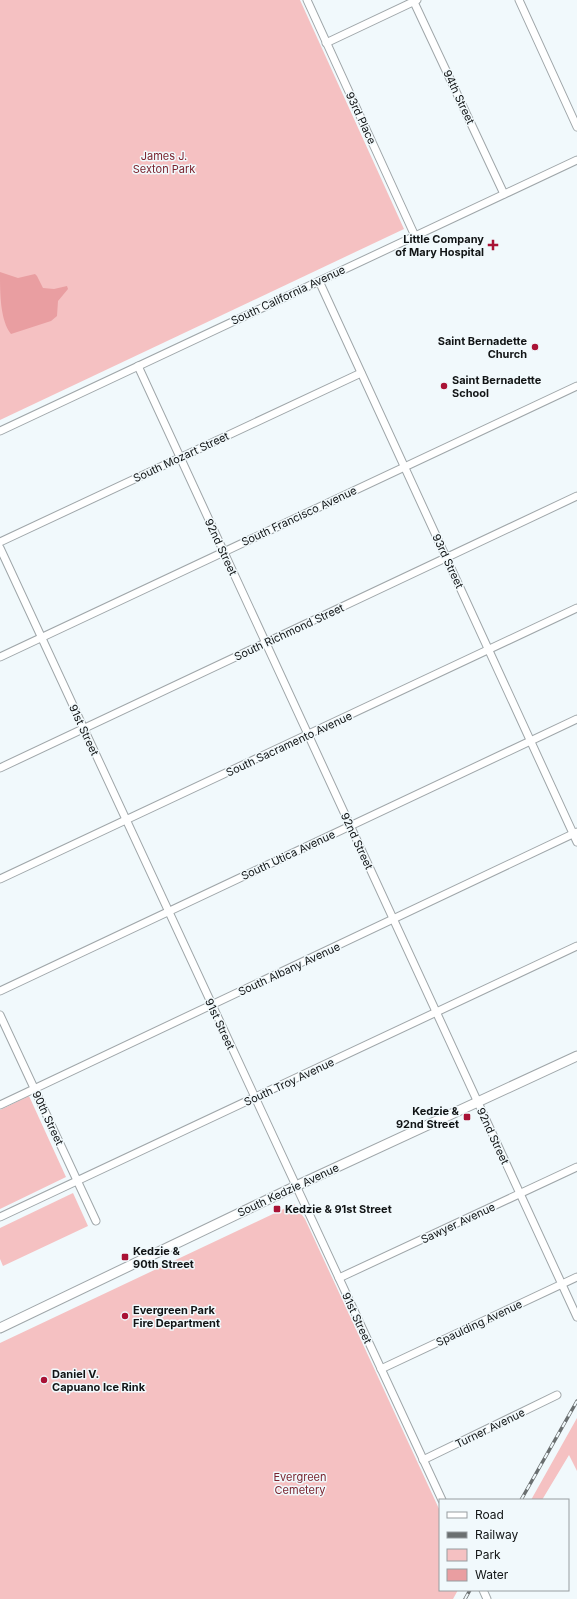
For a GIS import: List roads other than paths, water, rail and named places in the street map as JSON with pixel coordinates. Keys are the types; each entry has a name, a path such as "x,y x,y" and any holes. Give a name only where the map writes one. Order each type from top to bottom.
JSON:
{"main road":[{"name":"South Kedzie Avenue","path":"0,1328 296,1186 577,1056"}],"street":[{"name":"93rd Place","path":"307,0 415,236"},
{"path":"518,0 577,126"},
{"path":"326,43 415,1"},
{"name":"94th Street","path":"415,1 504,194"},
{"name":"South California Avenue","path":"0,431 577,160"},
{"name":"93rd Street","path":"319,281 446,558 575,833 577,842"},
{"name":"92nd Street","path":"138,366 577,1317"},
{"name":"South Mozart Street","path":"0,542 361,373"},
{"name":"South Francisco Avenue","path":"0,657 577,386"},
{"name":"South Richmond Street","path":"0,768 577,496"},
{"name":"91st Street","path":"0,548 254,1098 442,1499"},
{"name":"South Sacramento Avenue","path":"0,879 577,608"},
{"name":"South Utica Avenue","path":"0,991 577,719"},
{"name":"South Albany Avenue","path":"0,1105 575,833"},
{"name":"South Troy Avenue","path":"0,1217 577,946"},
{"name":"90th Street","path":"0,1015 96,1221"},
{"name":"Sawyer Avenue","path":"339,1278 577,1167"},
{"name":"Spaulding Avenue","path":"381,1370 577,1277"},
{"name":"Turner Avenue","path":"423,1460 557,1395"}],"water":[{"path":"0,272 18,278 35,274 43,288 54,289 67,286 68,289 58,301 57,316 51,321 11,334 7,328 3,314"}],"railway":[{"path":"522,1499 577,1401"},
{"path":"465,1599 469,1591"}],"place":[{"name":"Little Company of Mary Hospital","path":"493,245"},
{"name":"Saint Bernadette Church","path":"535,347"},
{"name":"Saint Bernadette School","path":"444,386"},
{"name":"Kedzie & 92nd Street","path":"467,1117"},
{"name":"Kedzie & 91st Street","path":"277,1209"},
{"name":"Kedzie & 90th Street","path":"125,1257"},
{"name":"Evergreen Park Fire Department","path":"125,1316"},
{"name":"Daniel V. Capuano Ice Rink","path":"44,1380"}],"park label":[{"name":"James J. Sexton Park","path":"164,162"},
{"name":"Evergreen Cemetery","path":"300,1483"}]}
